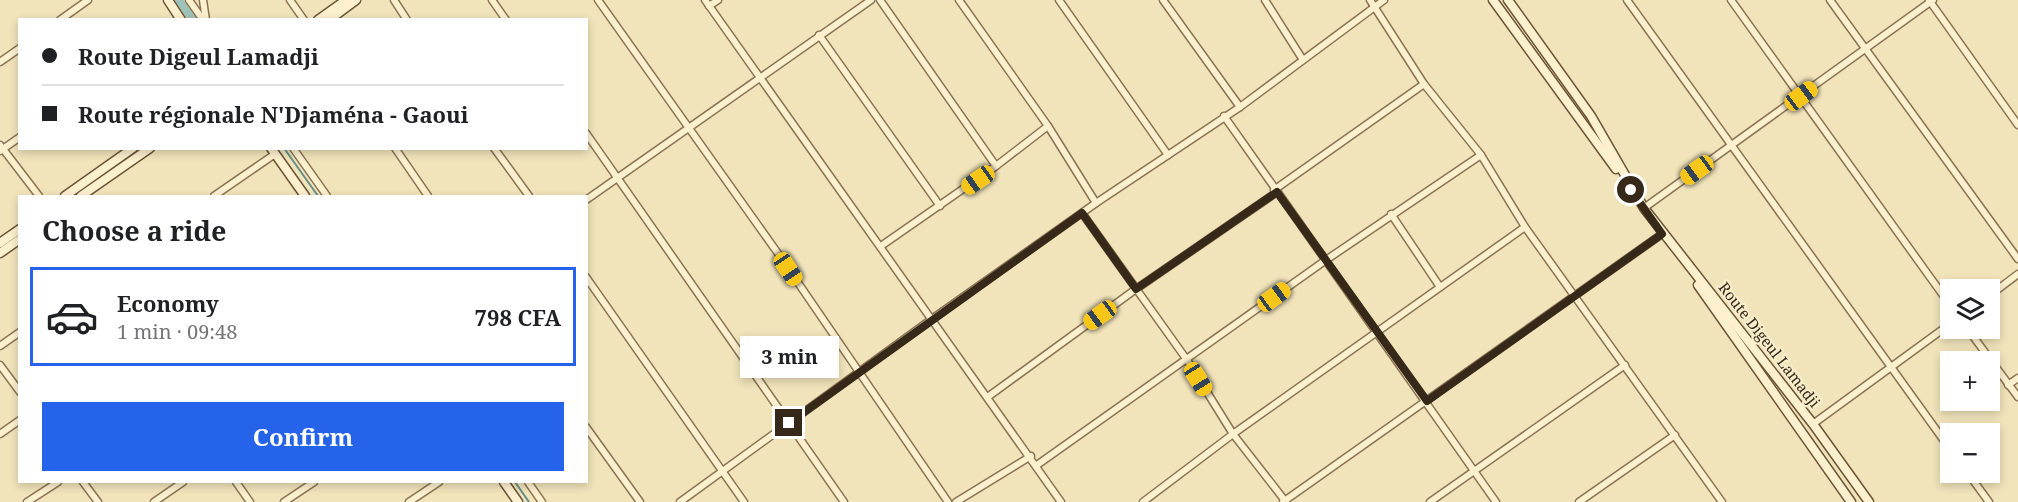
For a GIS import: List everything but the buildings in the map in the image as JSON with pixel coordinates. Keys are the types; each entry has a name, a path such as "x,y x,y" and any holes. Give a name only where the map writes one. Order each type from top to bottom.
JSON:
{"main road":[{"path":"168,0 180,18"},
{"path":"321,18 346,0"},
{"path":"332,18 356,0"},
{"name":"Route Digeul Lamadji","path":"1493,0 1644,208 1851,502"},
{"name":"Route Digeul Lamadji","path":"1508,0 1590,116 1644,208 1814,424 1869,502"},
{"path":"66,195 130,150"},
{"path":"82,195 147,150"},
{"path":"273,151 304,195"},
{"path":"0,243 18,230"},
{"path":"0,253 18,240"},
{"path":"505,483 518,502"}],"street":[{"path":"63,18 88,0"},
{"path":"189,0 202,18"},
{"path":"203,0 204,18"},
{"path":"290,0 303,18"},
{"path":"394,0 406,18"},
{"path":"492,0 505,18"},
{"path":"598,0 948,502"},
{"path":"718,0 707,3 1031,456 1061,502"},
{"path":"588,199 870,0"},
{"path":"880,0 996,166"},
{"path":"959,0 1048,126 1096,203"},
{"path":"1059,0 1168,155"},
{"path":"1163,0 1240,106"},
{"path":"1265,0 1303,60"},
{"path":"680,502 1096,203 1240,106 1303,60 1372,3 1384,0"},
{"path":"1627,0 1940,435"},
{"path":"1731,0 1940,291"},
{"path":"1830,0 2018,259"},
{"path":"1644,208 1930,1 2018,125"},
{"path":"1372,3 1424,84 1481,155 1525,227 1722,502"},
{"path":"819,35 940,206"},
{"path":"0,62 18,49"},
{"path":"988,396 1424,84"},
{"path":"1224,116 1496,502"},
{"path":"881,246 996,166 1048,126"},
{"path":"588,136 844,502"},
{"path":"18,138 1,148 38,195"},
{"path":"294,150 326,195"},
{"path":"396,150 427,195"},
{"path":"496,150 529,195"},
{"path":"215,195 273,151"},
{"path":"1037,465 1391,214 1481,155"},
{"path":"1082,213 1187,360 1233,434 1285,502 1662,234"},
{"path":"1391,214 1440,287"},
{"path":"1143,502 1233,434 1525,227"},
{"path":"2000,288 2018,274"},
{"path":"588,280 744,502"},
{"path":"1814,424 1940,331"},
{"path":"0,346 18,333"},
{"path":"1975,339 2018,398"},
{"path":"0,365 18,389"},
{"path":"1430,502 1625,365"},
{"path":"2008,385 2018,378"},
{"path":"0,434 18,421"},
{"path":"588,431 640,502"},
{"path":"1579,502 1675,435"},
{"path":"956,502 1031,456"},
{"path":"27,502 56,483"},
{"path":"84,483 98,502"},
{"path":"154,502 182,483"},
{"path":"237,483 250,502"},
{"path":"284,502 312,483"},
{"path":"409,502 438,483"},
{"path":"529,483 542,502"},
{"path":"1975,483 1989,502"}],"waterway":[{"path":"179,0 192,18"},
{"path":"285,150 317,195"},
{"path":"516,483 529,502"}],"route":[{"path":"789,423 1082,213 1136,289 1277,192 1427,401 1662,234 1631,190"}]}
